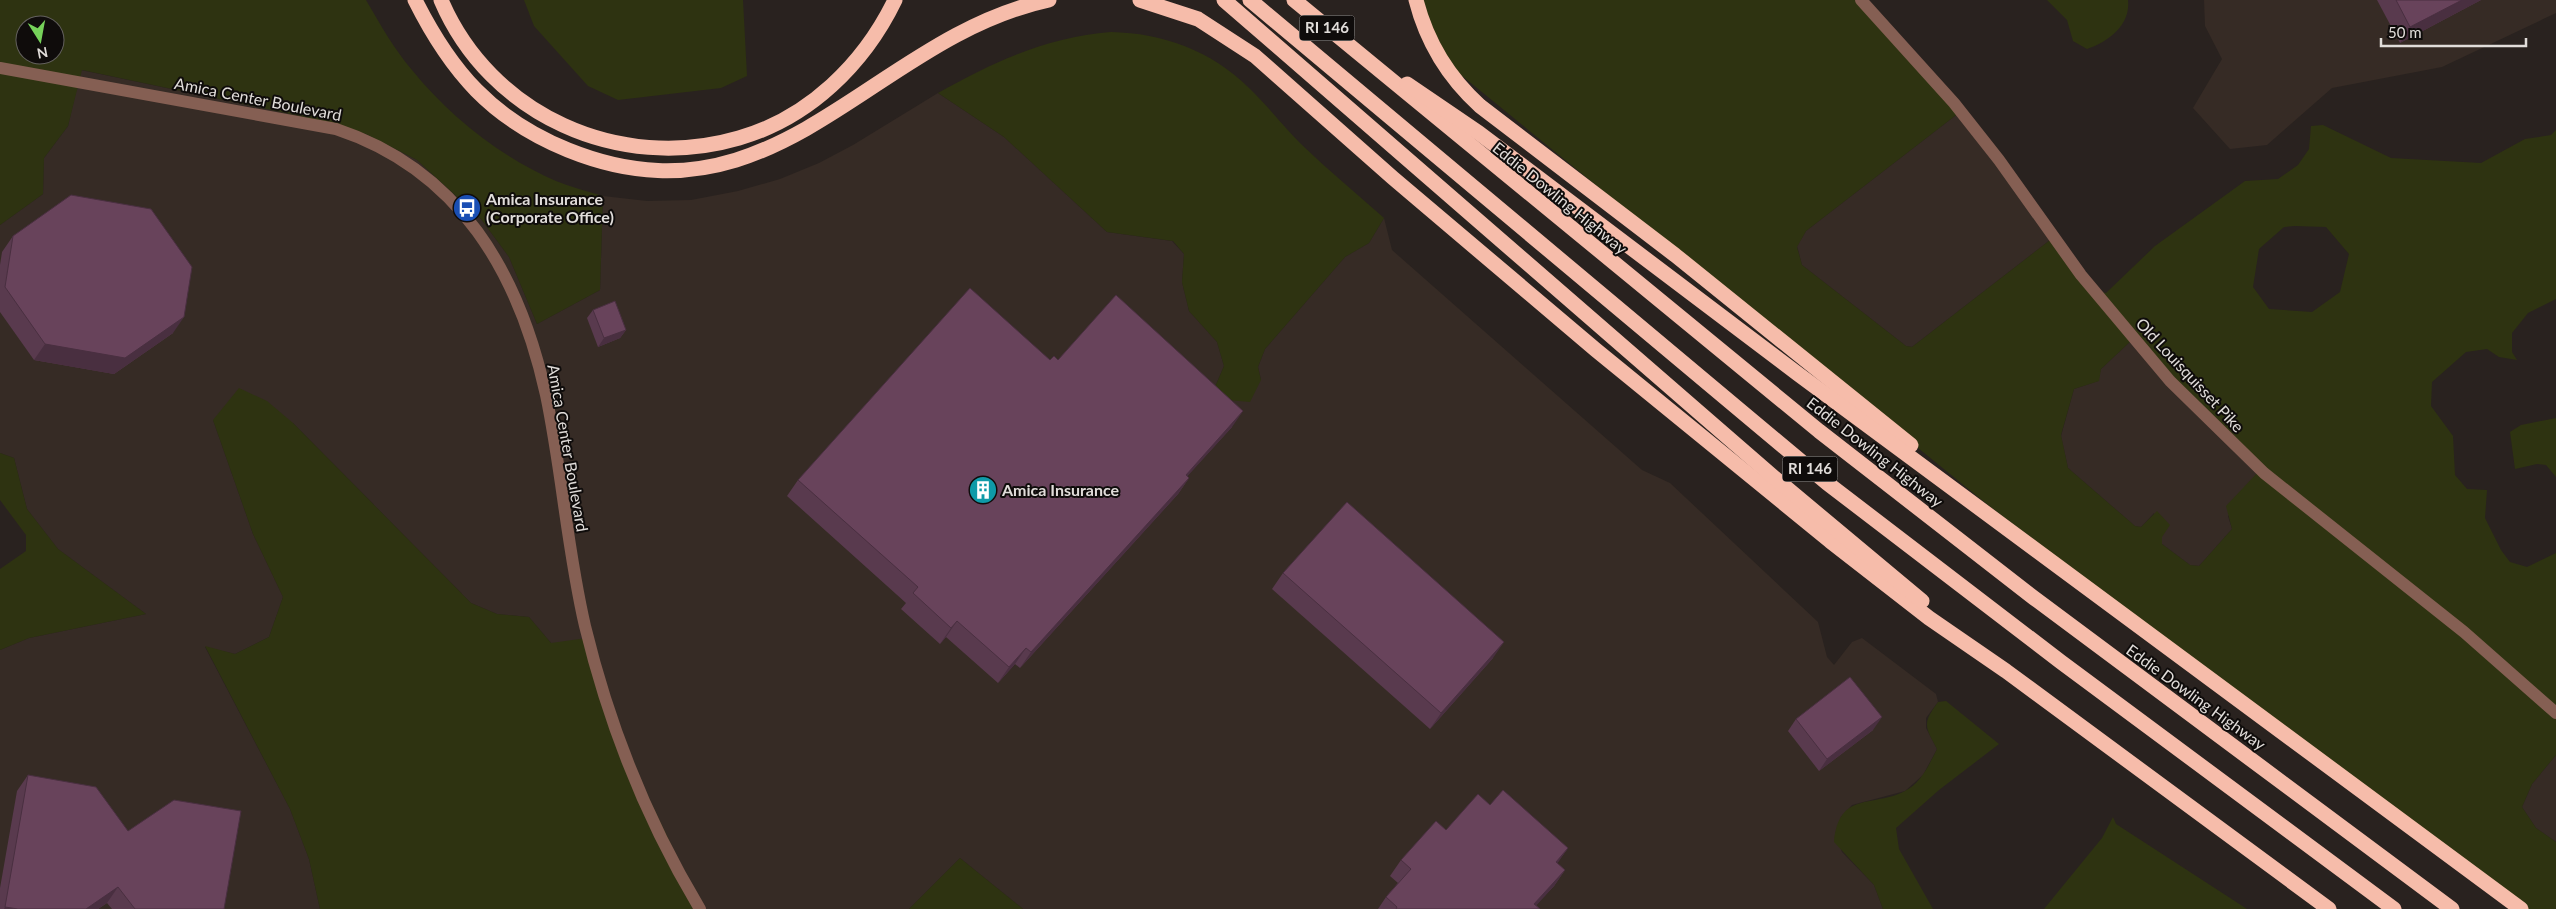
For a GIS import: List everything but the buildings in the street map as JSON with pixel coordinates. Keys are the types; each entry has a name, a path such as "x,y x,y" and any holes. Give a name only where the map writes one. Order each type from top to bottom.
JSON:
{"highway":[{"path":"416,0 434,35 458,69 471,86 501,114 537,136 573,152 612,163 656,169 722,164 765,151 810,127 960,33 1006,12 1049,0"},
{"path":"441,0 464,41 487,72 531,108 564,125 600,139 638,146 678,148 739,138 777,123 818,98 837,82 859,58 885,21 895,0"},
{"path":"1140,0 1198,19 1236,41 1393,178 1684,423 1889,588 2006,671 2329,909"},
{"path":"1224,0 1808,507 2006,671"},
{"name":"RI 146","path":"1250,0 1827,483 2061,662 2394,909"},
{"name":"Eddie Dowling Highway","path":"1294,0 1723,354 1978,556 2452,909"},
{"path":"1416,0 1426,32 1443,65 1454,80 1480,106 1701,276 2103,600"},
{"path":"1361,56 1440,105 1654,267 2520,909"}],"street":[{"name":"Old Louisquisset Pike","path":"1861,0 1954,103 1999,160 2081,275 2170,381 2264,473 2464,632 2556,713"},
{"name":"Amica Center Boulevard","path":"0,68 336,129 362,138 404,160 445,192 469,218 489,248 506,280 538,364 553,434 576,582 591,650 609,710 644,802 700,909"}],"shaded area":[{"path":"2204,0 2556,0 2556,13 2442,67 2332,88 2267,145 2230,149 2193,108 2222,59 2205,26"},
{"path":"81,70 300,116 366,134 417,160 481,219 509,257 537,324 600,290 603,196 647,201 691,200 738,191 780,179 819,163 853,145 938,93 1004,137 1107,232 1172,241 1184,254 1182,282 1189,311 1217,342 1224,366 1215,387 1261,380 1258,367 1265,349 1345,257 1369,243 1384,218 1392,250 1642,470 1670,483 1818,622 1827,657 1834,665 1852,642 1862,638 1936,694 1938,702 1926,718 1926,728 1937,749 1923,775 1905,791 1852,805 1841,817 1835,834 1842,852 1874,885 1883,909 1023,909 960,858 909,909 702,909 551,643 529,617 497,614 471,603 293,423 213,420 253,534 283,597 269,637 235,654 205,647 290,809 309,859 320,909 0,909 0,650 29,638 146,614 58,549 27,509 14,458 0,453 0,225 43,194 44,158 68,126"},
{"path":"1960,112 2054,237 1912,347 1906,346 1802,265 1797,246 1806,231"},
{"path":"2133,339 2260,469 2228,516 2232,529 2199,566 2190,565 2162,544 2162,537 2154,513 2141,527 2135,526 2068,468 2061,436 2074,389 2098,381 2101,369"},
{"path":"2556,755 2556,842 2536,828 2522,807 2532,784"}],"green space":[{"path":"0,0 366,0 405,62 443,104 478,134 496,148 536,172 562,183 603,196 600,290 537,324 509,257 481,219 417,160 366,134 300,116 82,70 68,126 44,158 43,194 0,225"},
{"path":"524,0 743,0 747,76 721,88 618,100 588,86 534,26"},
{"path":"1410,0 1865,0 1960,112 1806,231 1797,247 1802,265 1906,346 1912,347 2054,237 2101,292 2106,293 2155,246 2245,181 2278,179 2298,165 2309,149 2311,126 2323,125 2391,158 2481,163 2525,139 2551,135 2556,130 2556,299 2528,313 2512,333 2512,352 2517,360 2499,357 2487,349 2466,352 2432,382 2431,406 2453,436 2455,475 2467,489 2487,490 2485,518 2501,550 2510,562 2527,567 2556,553 2556,755 2532,784 2522,807 2536,828 2556,842 2556,909 2526,909 1988,505 1450,66","holes":["2284,227 2326,227 2349,254 2340,292 2312,312 2269,309 2253,287 2259,249","2133,339 2260,470 2226,506 2232,529 2199,566 2190,565 2162,544 2162,537 2170,525 2157,511 2141,527 2135,526 2068,468 2061,435 2074,389 2099,381 2101,369"]},
{"path":"2047,0 2128,0 2128,9 2122,25 2110,37 2087,49 2073,41 2067,20"},
{"path":"1111,32 1130,33 1168,40 1203,54 1219,64 1249,88 1311,154 1384,218 1369,243 1345,257 1265,349 1258,367 1261,380 1250,402 1228,400 1215,387 1224,366 1217,342 1189,311 1182,282 1184,254 1173,241 1107,232 1004,137 938,93 1000,61 1043,45 1065,39"},
{"path":"239,388 267,401 293,423 471,603 497,614 529,617 551,643 587,638 627,752 702,909 320,909 309,859 290,809 205,646 235,654 269,637 283,597 253,534 213,420"},
{"path":"2556,418 2556,477 2546,465 2537,464 2515,469 2510,432 2521,425"},
{"path":"0,453 14,458 27,509 58,549 146,614 29,638 0,650 0,569 26,551 26,535 0,500"},
{"path":"1946,701 1999,744 1939,790 1896,828 1899,849 1933,909 1883,909 1874,885 1834,842 1837,826 1843,814 1850,807 1859,803 1893,796 1911,788 1916,783 1928,767 1937,749 1928,730 1927,720 1938,702"},
{"path":"2113,817 2116,824 2247,909 2044,909 2102,838"},
{"path":"960,858 1023,909 909,909"}],"place":[{"name":"Amica Insurance (Corporate Office)","path":"467,208"},
{"name":"Amica Insurance","path":"983,490"}]}
